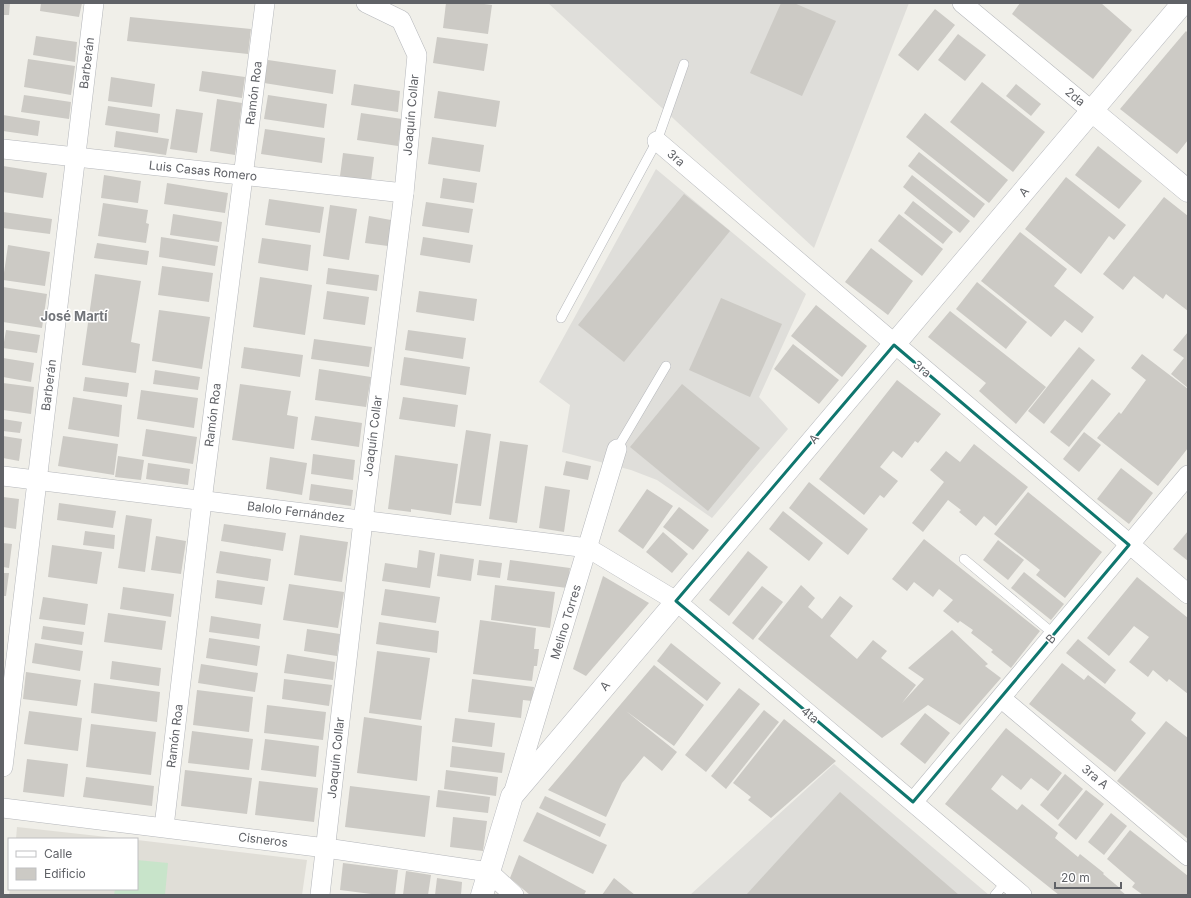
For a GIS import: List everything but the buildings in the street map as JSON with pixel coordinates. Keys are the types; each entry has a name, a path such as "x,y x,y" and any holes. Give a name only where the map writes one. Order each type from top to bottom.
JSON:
{"street":[{"name":"Barberán","path":"3,767 77,157 94,3"},
{"name":"Ramón Roa","path":"164,827 202,501 265,3"},
{"name":"Joaquín Collar","path":"320,895 363,521 404,193 417,55 401,20 366,3"},
{"name":"2da","path":"962,3 1188,191"},
{"name":"A","path":"482,895 512,796 1183,3"},
{"name":"3ra","path":"657,141 894,345 1188,594"},
{"name":"Luis Casas Romero","path":"3,149 404,193"},
{"name":"Melino Torres","path":"512,796 617,449"},
{"name":"B","path":"913,802 1188,475"},
{"name":"Balolo Fernández","path":"3,476 588,548"},
{"name":"4ta","path":"588,548 676,601 913,802 1000,888 1022,895"},
{"name":"3ra A","path":"1001,698 1188,856"},
{"name":"Cisneros","path":"3,808 326,848 489,872"},
{"path":"489,872 514,895"}],"lane":[{"path":"561,318 657,141 684,64"},
{"path":"617,449 666,366"},
{"path":"964,558 1055,635"}],"highlighted area":[{"path":"894,345 1129,545 913,802 676,601"}],"shaded area":[{"path":"548,3 909,3 814,248"},
{"path":"656,169 806,294 759,397 788,429 712,518 657,480 631,470 562,452 570,405 539,382"},
{"path":"834,764 989,895 690,895"},
{"path":"17,827 116,838 16,838"},
{"path":"138,840 307,860 302,895 9,895 10,890 138,890"}],"green space":[{"path":"138,860 168,863 165,895 114,895 115,890 138,890"}],"district":[{"name":"José Martí","path":"74,316"}]}
